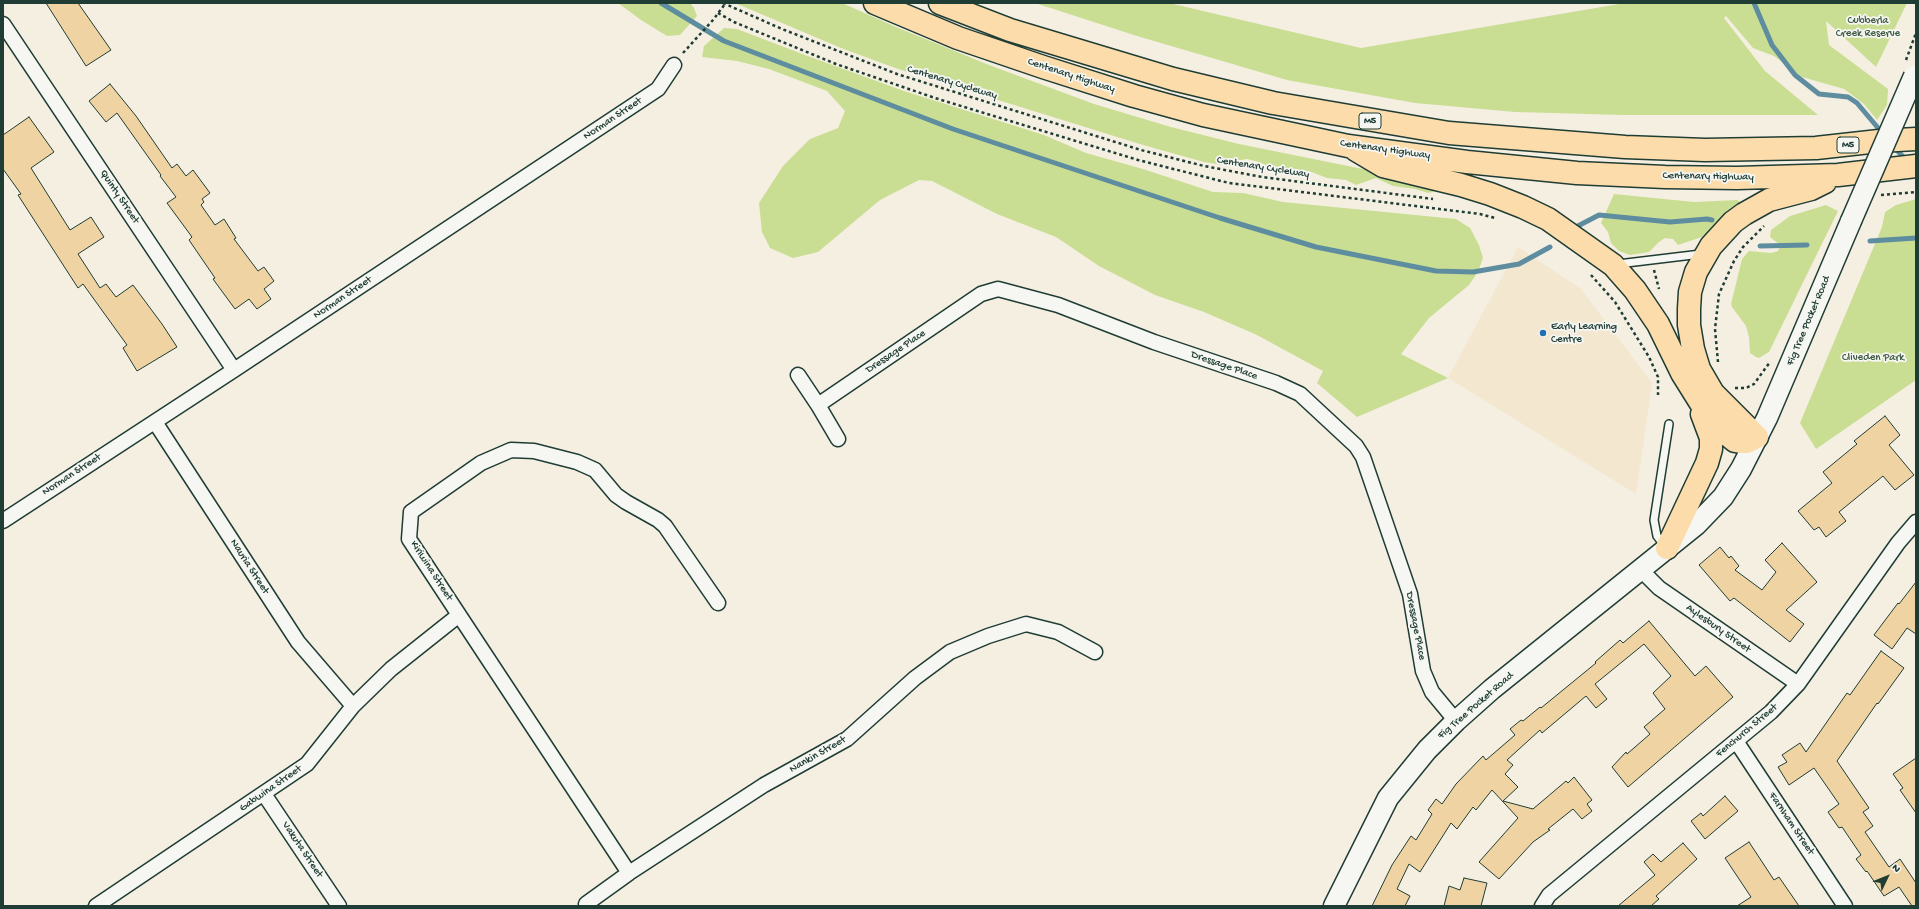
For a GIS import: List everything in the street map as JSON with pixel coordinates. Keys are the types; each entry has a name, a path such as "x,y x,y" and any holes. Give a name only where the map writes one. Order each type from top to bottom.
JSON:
{"highway":[{"name":"Centenary Highway","path":"875,3 958,38 1134,96 1203,115 1348,146 1467,162 1577,173 1737,178 1838,176 1916,166"},
{"name":"M5","path":"940,3 1010,30 1173,79 1273,103 1449,133 1618,147 1705,150 1816,148 1879,141 1916,139"},
{"path":"1348,146 1383,166 1461,185 1490,194 1548,219 1614,265 1635,290 1658,324 1691,388 1711,438 1711,449 1707,463 1667,548"},
{"path":"1691,388 1712,418 1730,438 1741,442 1748,442 1757,437 1713,393 1699,369 1693,349 1689,325 1690,292 1696,272 1706,254 1733,222 1757,206 1781,196 1812,190 1838,176"}],"main road":[{"name":"Fig Tree Pocket Road","path":"1334,906 1388,798 1427,750 1456,721 1492,689 1642,570 1696,525 1723,497 1741,469 1767,418 1851,220 1912,70"}],"street":[{"name":"Quinty Street","path":"3,24 234,370"},
{"name":"Norman Street","path":"3,520 155,422 658,89 674,65"},
{"name":"Dressage Place","path":"818,405 981,294 998,289 1058,305 1154,342 1276,383 1300,394 1356,446 1363,457 1410,594 1423,671 1432,692 1456,721"},
{"path":"798,375 818,405 838,440"},
{"name":"Nauria Street","path":"155,422 298,642 353,706"},
{"name":"Kiriwina Street","path":"629,873 409,539 411,512 480,463 511,450 534,451 577,462 595,470 616,495 658,520 665,526 718,603"},
{"name":"Fenchurch Street","path":"1542,906 1549,896 1772,712 1798,684 1898,543 1916,522"},
{"name":"Aylesbury Street","path":"1642,570 1659,588 1798,684"},
{"name":"Gabwina Street","path":"96,906 307,764 353,706 392,669 459,615"},
{"name":"Nankin Street","path":"586,904 629,873 764,785 847,739 915,678 950,652 988,636 1026,624 1058,632 1095,652"},
{"name":"Farnham Street","path":"1736,741 1846,906"},
{"name":"Vakuta Street","path":"264,794 339,906"}],"lane":[{"path":"1614,265 1706,254"},
{"path":"1667,548 1657,536 1654,520 1669,424"}],"path":[{"path":"687,46 713,20 724,3"},
{"name":"Centenary Cycleway","path":"724,3 782,29 897,74 1141,150 1204,166 1262,177 1435,200"},
{"path":"718,13 734,22 836,64 935,98 1138,160 1229,183 1480,214 1501,220"},
{"path":"1912,70 1916,33"},
{"path":"1878,196 1915,193"},
{"path":"1720,369 1715,328 1719,294 1734,261 1743,247 1767,224"},
{"path":"1587,271 1615,302 1647,353 1658,377 1658,394"},
{"path":"1729,384 1741,389 1754,384 1770,360"}],"shaded area":[{"name":"Early Learning Centre","path":"1518,247 1581,289 1652,383 1636,494 1448,378"}],"green space":[{"path":"618,3 690,3 697,16 680,35 667,36 641,20"},
{"path":"735,3 842,3 989,65 1094,104 1171,127 1239,144 1432,183 1435,189 1433,192 1428,193 1415,189 1393,186 1376,178 1356,185 1346,180 1327,178 1309,171 1290,174 1247,159 1223,165 1204,162 1143,145 898,69 841,48"},
{"name":"Cubberla Creek Reserve","path":"1035,3 1169,3 1361,48 1625,3 1907,3 1876,67 1826,21 1829,45 1888,89 1887,105 1877,120 1864,104 1844,89 1802,77 1774,56 1753,48 1726,16 1724,18 1765,71 1818,115 1624,115 1515,112 1415,103 1287,80 1137,36"},
{"path":"724,28 737,29 904,91 1044,135 1086,153 1143,169 1213,192 1243,193 1283,202 1456,219 1470,228 1479,245 1483,258 1478,272 1469,285 1429,318 1401,354 1448,378 1357,417 1317,383 1323,371 1257,335 1204,312 1155,295 1099,266 1056,237 997,214 932,181 919,180 880,200 818,252 793,258 770,248 762,232 759,203 783,166 810,139 838,128 845,111 827,91 769,69 737,61 702,57 704,46"},
{"path":"1614,194 1694,202 1737,200 1741,203 1721,219 1706,235 1678,245 1673,239 1665,238 1649,252 1630,255 1619,251 1611,243 1608,232 1601,223"},
{"name":"Cliveden Park","path":"1916,199 1916,380 1816,449 1800,423 1882,227 1885,212 1896,205"},
{"path":"1826,205 1838,211 1769,352 1759,358 1756,357 1750,353 1749,337 1746,326 1731,304 1742,259 1749,251 1771,253 1778,251 1780,247 1779,244 1770,237 1771,230 1790,216"}],"building":[{"path":"46,3 78,3 111,50 86,66"},
{"path":"110,84 136,116 172,168 177,164 186,176 193,170 210,193 202,199 204,202 201,205 215,225 224,219 236,238 234,239 258,271 264,267 274,281 264,289 271,299 257,309 249,299 235,309 213,279 215,278 189,240 192,237 167,203 176,197 160,176 161,175 117,113 106,122 89,101"},
{"path":"29,117 54,152 31,168 70,230 91,217 104,237 78,254 100,288 106,284 116,297 133,285 177,347 137,371 123,348 127,345 83,284 78,288 18,195 21,194 3,169 3,135"},
{"path":"1885,416 1900,435 1889,445 1914,475 1895,490 1883,476 1839,512 1846,521 1826,537 1819,527 1814,530 1798,511 1832,483 1823,472 1857,444 1854,441"},
{"path":"1782,543 1817,582 1786,610 1804,624 1790,642 1734,598 1730,601 1699,565 1720,547 1729,558 1731,556 1739,566 1735,570 1762,590 1776,572 1765,560"},
{"path":"1916,582 1916,634 1907,628 1892,649 1874,635"},
{"path":"1649,621 1695,676 1706,666 1733,697 1628,787 1612,767 1626,752 1627,754 1650,734 1644,727 1665,709 1653,693 1671,676 1644,644 1595,684 1607,699 1596,708 1586,696 1542,733 1540,730 1507,760 1513,765 1505,774 1518,787 1503,801 1533,809 1566,781 1568,783 1574,777 1592,800 1587,804 1592,811 1582,819 1573,809 1548,829 1550,830 1533,842 1499,879 1479,862 1518,818 1492,790 1476,810 1473,807 1457,829 1451,823 1420,872 1409,864 1397,889 1410,896 1405,906 1372,906 1392,865 1411,836 1416,840 1432,814 1428,810 1436,799 1442,804 1456,784 1483,756 1486,760 1515,735 1510,729 1521,720 1523,721 1540,707 1541,708 1596,663 1595,662 1620,640 1623,643"},
{"path":"1881,651 1904,668 1878,704 1877,703 1837,761 1869,808 1863,812 1873,826 1865,832 1889,867 1900,859 1916,883 1916,906 1912,906 1899,887 1884,896 1867,871 1866,872 1856,859 1861,855 1842,827 1839,828 1828,812 1839,804 1814,768 1789,785 1778,767 1787,762 1782,755 1800,743 1806,752 1847,693 1850,695"},
{"path":"1916,758 1916,813 1900,790 1903,788 1893,774"},
{"path":"1725,796 1738,811 1705,839 1691,821 1701,813 1703,816"},
{"path":"1749,842 1774,880 1779,877 1799,906 1737,906 1751,897 1725,858"},
{"path":"1683,843 1697,859 1656,896 1659,899 1651,906 1618,906 1655,875 1644,862 1653,854 1661,862"},
{"path":"1464,878 1487,883 1481,906 1444,906 1449,886 1460,890"}],"waterway":[{"path":"661,3 724,41 953,129 1220,218 1316,247 1436,271 1473,272 1519,264 1550,247"},
{"path":"1754,3 1772,45 1795,75 1819,94 1848,97 1857,103 1884,135"},
{"path":"1894,147 1906,160"},
{"path":"1574,228 1599,215 1670,222 1707,219 1712,220"},
{"path":"1870,241 1916,238"},
{"path":"1760,246 1807,245"}],"place":[{"name":"Early Learning Centre","path":"1543,333"}]}
